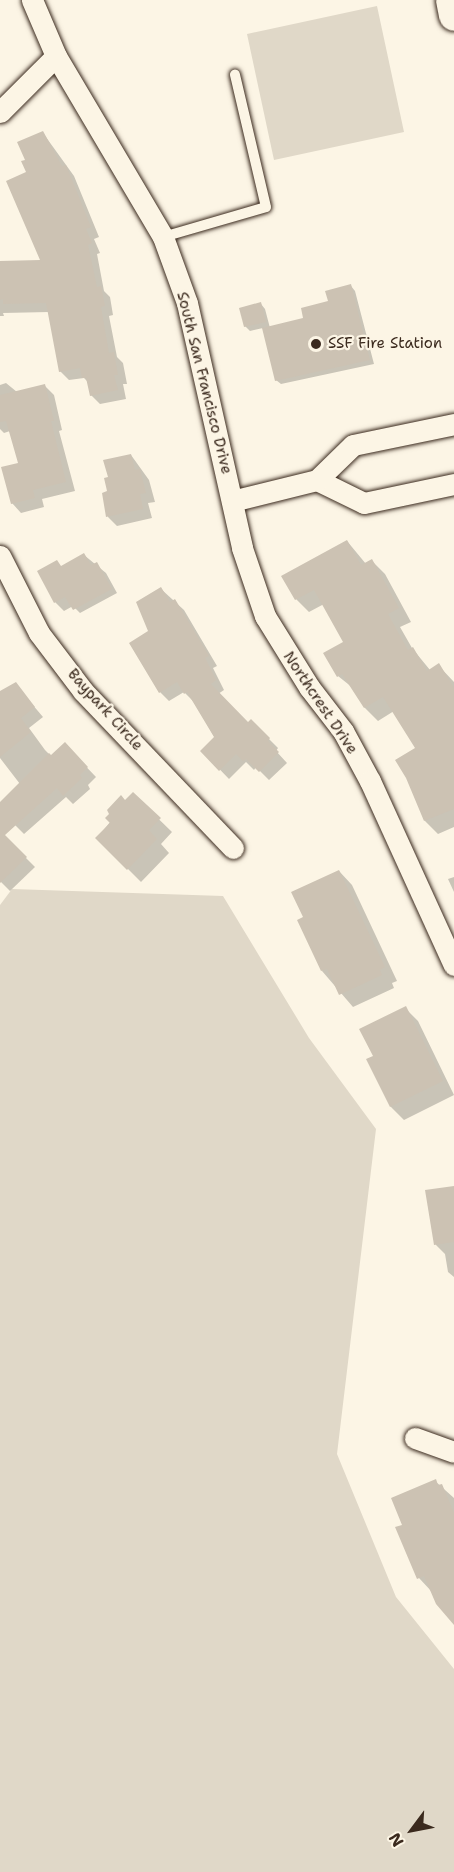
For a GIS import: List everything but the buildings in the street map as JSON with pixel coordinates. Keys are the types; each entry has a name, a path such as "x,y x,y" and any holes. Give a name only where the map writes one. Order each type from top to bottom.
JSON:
{"main road":[{"path":"451,0 454,16"}],"street":[{"name":"South San Francisco Drive","path":"32,0 56,56 163,237 187,303 232,501"},
{"path":"0,112 56,56"},
{"path":"232,501 317,480 353,445 454,424"},
{"path":"317,480 364,503 454,484"},
{"name":"Northcrest Drive","path":"232,501 251,580 265,616 309,687 343,731 365,771 394,829 454,965"},
{"name":"Baypark Circle","path":"0,556 39,633 83,691 233,848"},
{"path":"415,1438 454,1452"}],"lane":[{"path":"163,237 266,207 235,75"}],"shaded area":[{"path":"377,6 404,132 274,160 247,34"},
{"path":"12,889 223,896 309,1038 376,1129 337,1454 396,1597 454,1669 454,1872 0,1872 0,905"}],"place":[{"name":"SSF Fire Station","path":"316,344"}]}
